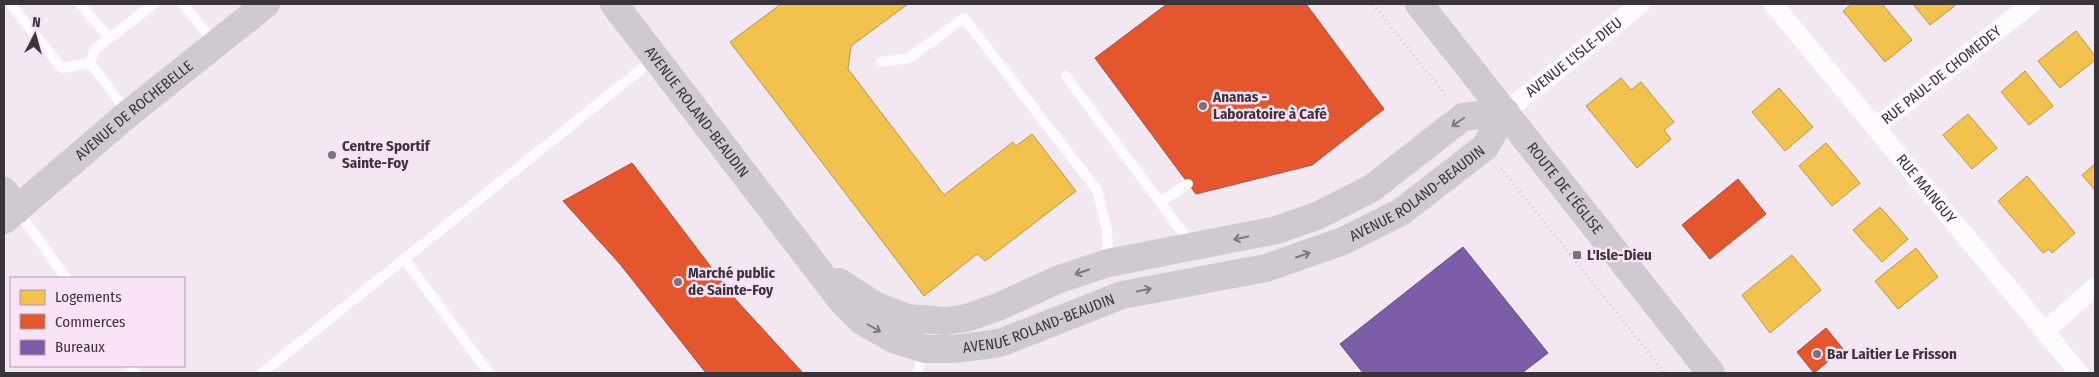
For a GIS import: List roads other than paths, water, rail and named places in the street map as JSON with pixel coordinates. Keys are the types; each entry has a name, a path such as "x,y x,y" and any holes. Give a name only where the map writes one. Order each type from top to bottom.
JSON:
{"street":[{"name":"AVENUE DE ROCHEBELLE","path":"8,207 266,4"},
{"name":"AVENUE ROLAND-BEAUDIN","path":"614,4 817,268 876,306 908,318 927,342 955,349 1000,343 1122,295 1266,268 1343,241 1401,212 1485,147 1505,112"},
{"name":"ROUTE DE L'ÉGLISE","path":"1419,4 1710,373"},
{"name":"AVENUE L'ISLE-DIEU","path":"1505,112 1641,4"},
{"name":"RUE MAINGUY","path":"1773,4 1877,126 2078,373"},
{"name":"RUE PAUL-DE CHOMEDEY","path":"1877,126 2031,4"},
{"name":"AVENUE ROLAND-BEAUDIN","path":"927,342 966,318 990,310 1057,280 1108,263 1194,248 1278,230 1320,214 1372,188 1463,117 1505,112"},
{"path":"2044,331 2095,287"}],"lane":[{"path":"80,4 108,38"},
{"path":"90,63 95,48 154,4"},
{"path":"183,4 215,44"},
{"path":"12,6 62,68 90,63"},
{"path":"881,62 909,58 964,18 1097,190 1107,230 1108,263"},
{"path":"262,373 655,58"},
{"path":"90,63 128,114"},
{"path":"1066,76 1194,248"},
{"path":"1160,202 1188,184"},
{"path":"8,207 65,277"},
{"path":"405,260 489,373"}],"place":[{"name":"Ananas - Laboratoire à Café","path":"1203,106"},
{"name":"Centre Sportif Sainte-Foy","path":"332,155"},
{"name":"L'Isle-Dieu","path":"1577,255"},
{"name":"Marché public de Sainte-Foy","path":"678,282"},
{"name":"Bar Laitier Le Frisson","path":"1817,354"}]}
